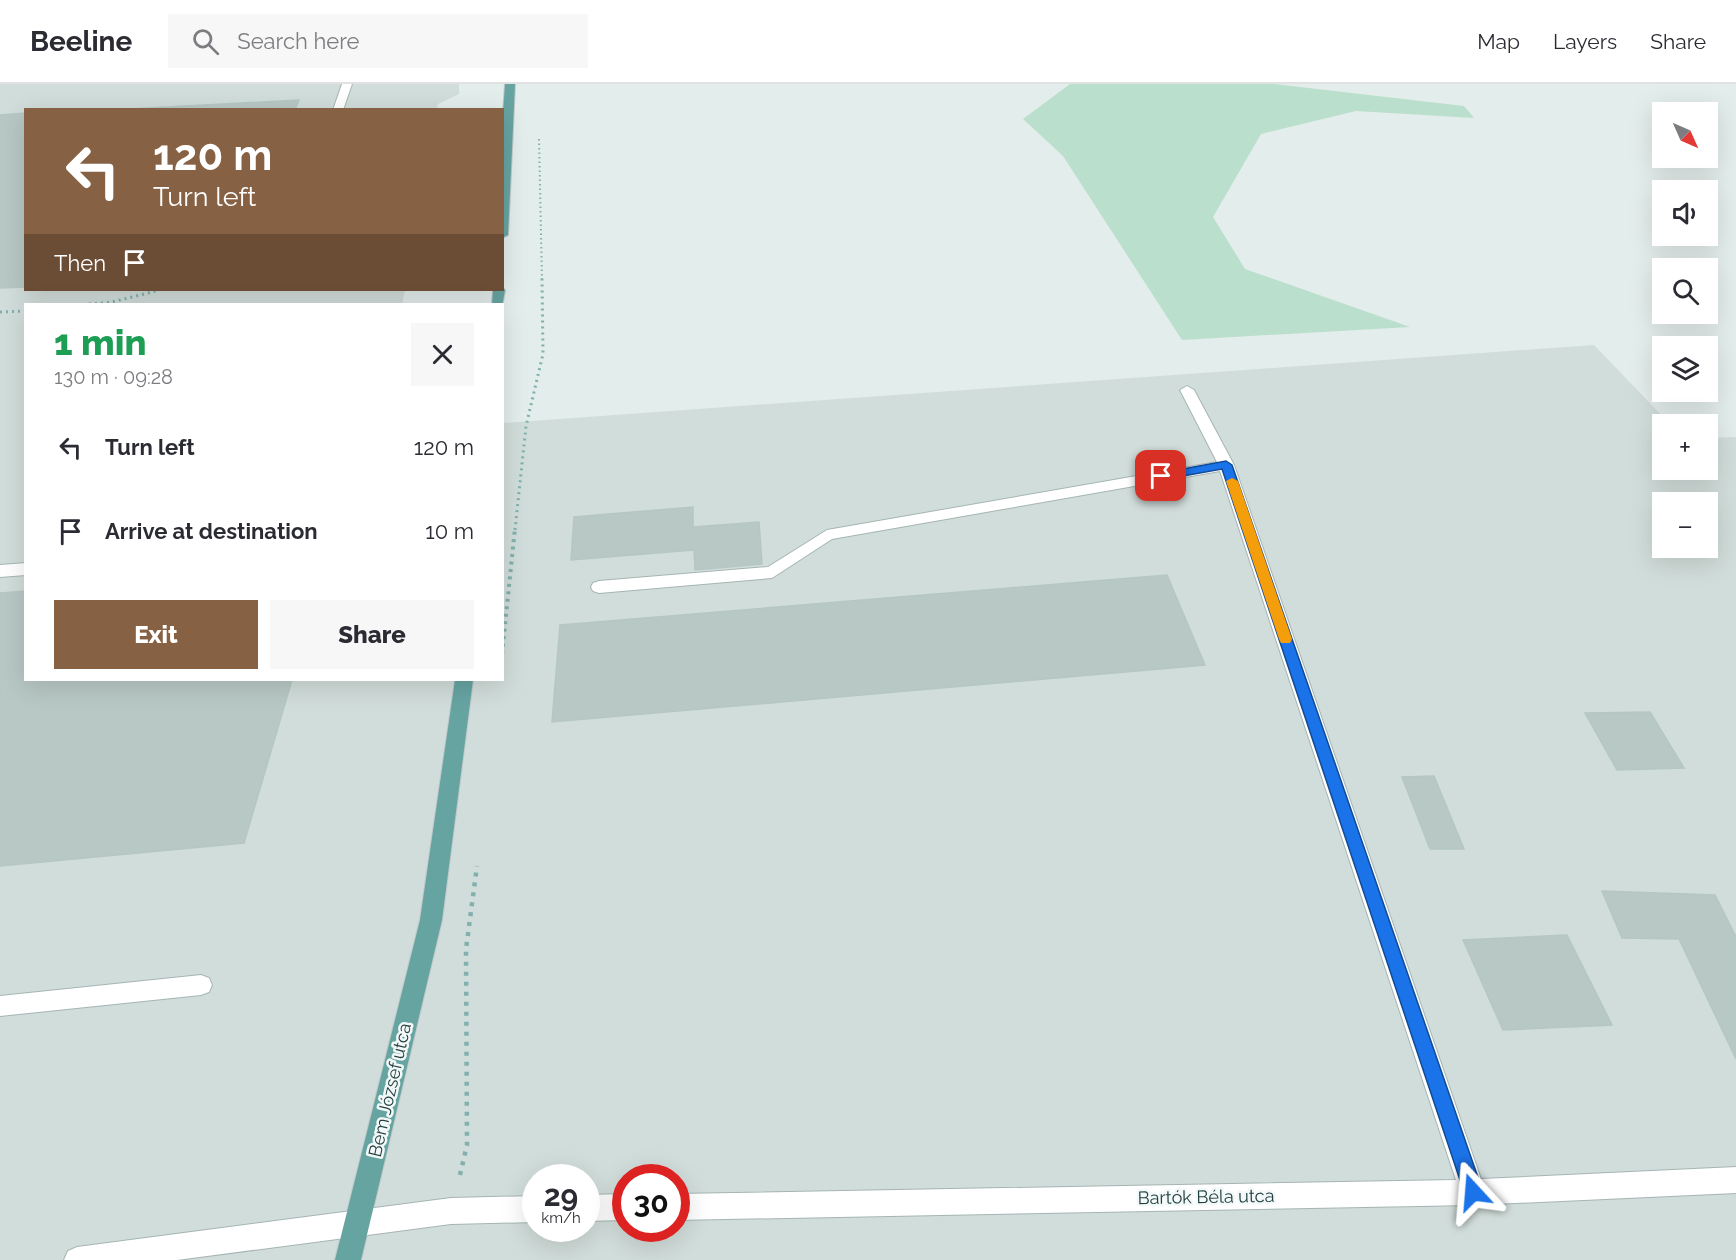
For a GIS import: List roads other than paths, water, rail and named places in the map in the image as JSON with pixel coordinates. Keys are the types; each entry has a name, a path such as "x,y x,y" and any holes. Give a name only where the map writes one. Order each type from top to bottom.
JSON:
{"main road":[{"path":"504,196 510,84"},
{"name":"Bem József utca","path":"348,1260 431,920 464,681"}],"street":[{"path":"339,108 347,84"},
{"path":"1188,390 1226,465 1473,1192"},
{"path":"599,586 772,572 827,535 1226,465"},
{"path":"0,571 24,569"},
{"path":"0,1006 201,985"},
{"name":"Bartók Béla utca","path":"690,1206 1473,1192 1736,1180"},
{"path":"77,1260 451,1211 522,1209"}]}
